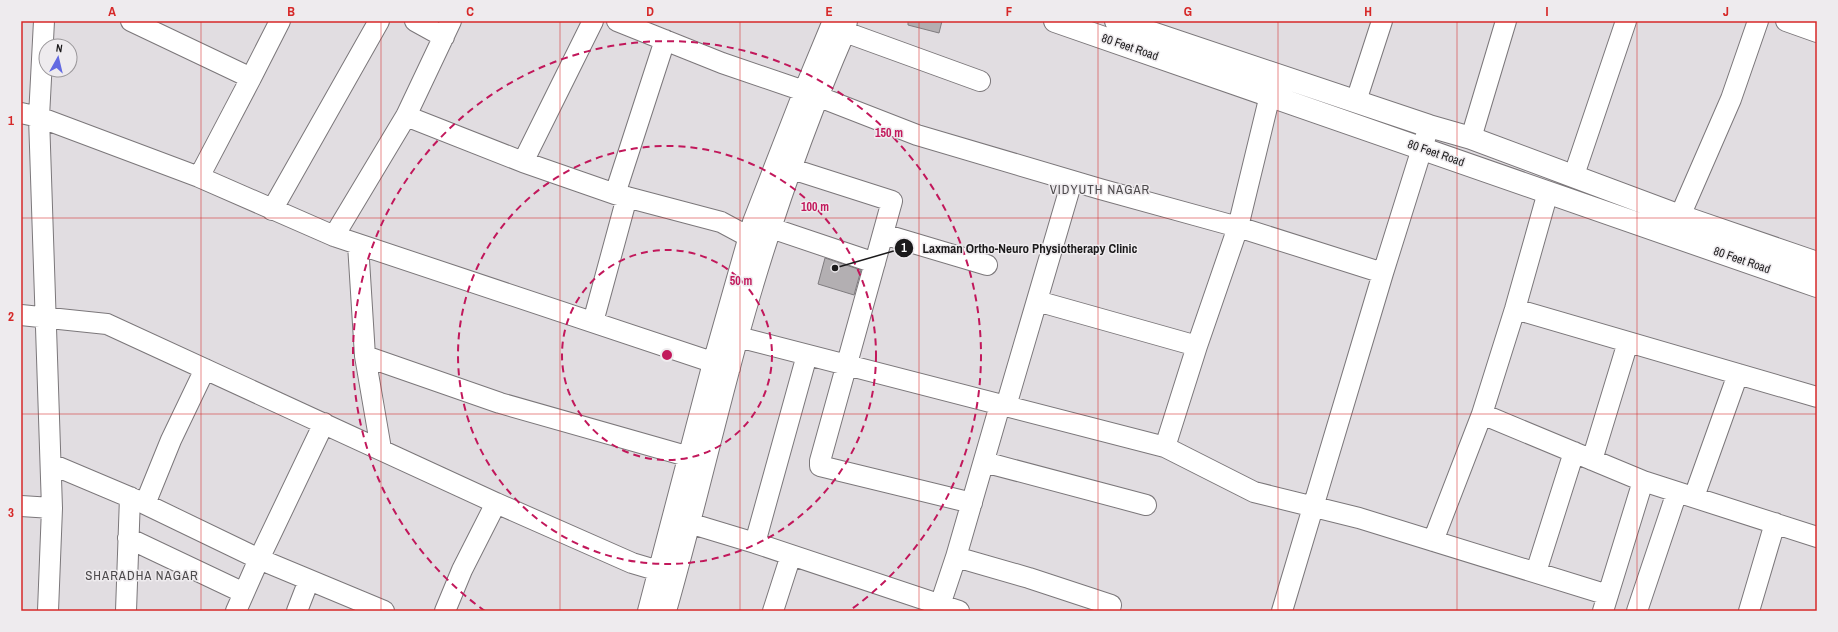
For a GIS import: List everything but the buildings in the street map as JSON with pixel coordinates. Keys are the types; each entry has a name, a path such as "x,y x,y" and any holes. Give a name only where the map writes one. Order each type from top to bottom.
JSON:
{"main road":[{"name":"80 Feet Road","path":"1055,21 1817,286"},
{"name":"80 Feet Road","path":"1129,23 1429,126 1471,138 1574,175 1680,216 1817,263"}],"street":[{"path":"44,21 30,115 44,310 47,318 52,508 48,611"},
{"path":"199,177 280,21"},
{"path":"272,210 379,21"},
{"path":"334,236 406,116 447,29 415,21"},
{"path":"523,162 593,21"},
{"path":"617,21 722,63 810,93 917,135 1072,181 1238,227 1383,273"},
{"path":"1356,101 1382,21"},
{"path":"1471,138 1506,21"},
{"path":"1574,175 1626,21"},
{"path":"1680,216 1731,99 1758,21"},
{"path":"1786,21 1817,32"},
{"path":"143,24 251,78"},
{"path":"648,611 659,571 682,521 758,229 810,93 842,25 980,81"},
{"path":"593,322 621,196 665,40"},
{"path":"666,611 682,521 690,458 722,365 738,337 758,229 792,169 810,93"},
{"path":"1165,447 1197,346 1238,227 1270,95"},
{"path":"30,115 199,177 334,236 722,365"},
{"path":"406,116 523,162 621,196 721,222 758,229 875,263"},
{"path":"1282,611 1312,506 1429,126"},
{"path":"792,169 891,200 892,204 820,461 820,466 972,503"},
{"path":"939,607 956,557 984,462 1037,301 1072,181"},
{"path":"1433,541 1482,414 1515,309 1548,192"},
{"path":"883,234 987,265"},
{"path":"358,244 365,356 381,449"},
{"path":"1037,301 1197,346"},
{"path":"1515,309 1817,397"},
{"path":"21,315 107,324 381,449 496,504 632,562 659,571"},
{"path":"738,337 1165,447 1254,492 1359,518 1536,572 1606,603 1643,481"},
{"path":"1536,572 1628,342"},
{"path":"755,543 807,355"},
{"path":"365,356 500,404 690,458"},
{"path":"128,610 128,538 137,501 171,440 205,369"},
{"path":"1637,611 1685,495 1738,374"},
{"path":"1482,414 1643,481 1817,537"},
{"path":"236,611 259,559 324,423"},
{"path":"984,462 1146,505"},
{"path":"51,464 137,501 259,559 376,609"},
{"path":"445,611 462,570 496,504"},
{"path":"21,506 52,508"},
{"path":"682,521 792,555 939,607 959,611"},
{"path":"1749,611 1775,524"},
{"path":"128,538 244,593"},
{"path":"773,611 792,555"},
{"path":"956,557 1029,578 1111,605 1109,611"},
{"path":"297,611 309,580"}],"place":[{"name":"Laxman Ortho-Neuro Physiotherapy Clinic","path":"835,268"}],"district":[{"name":"VIDYUTH NAGAR","path":"1100,189"},
{"name":"SHARADHA NAGAR","path":"142,575"}]}
